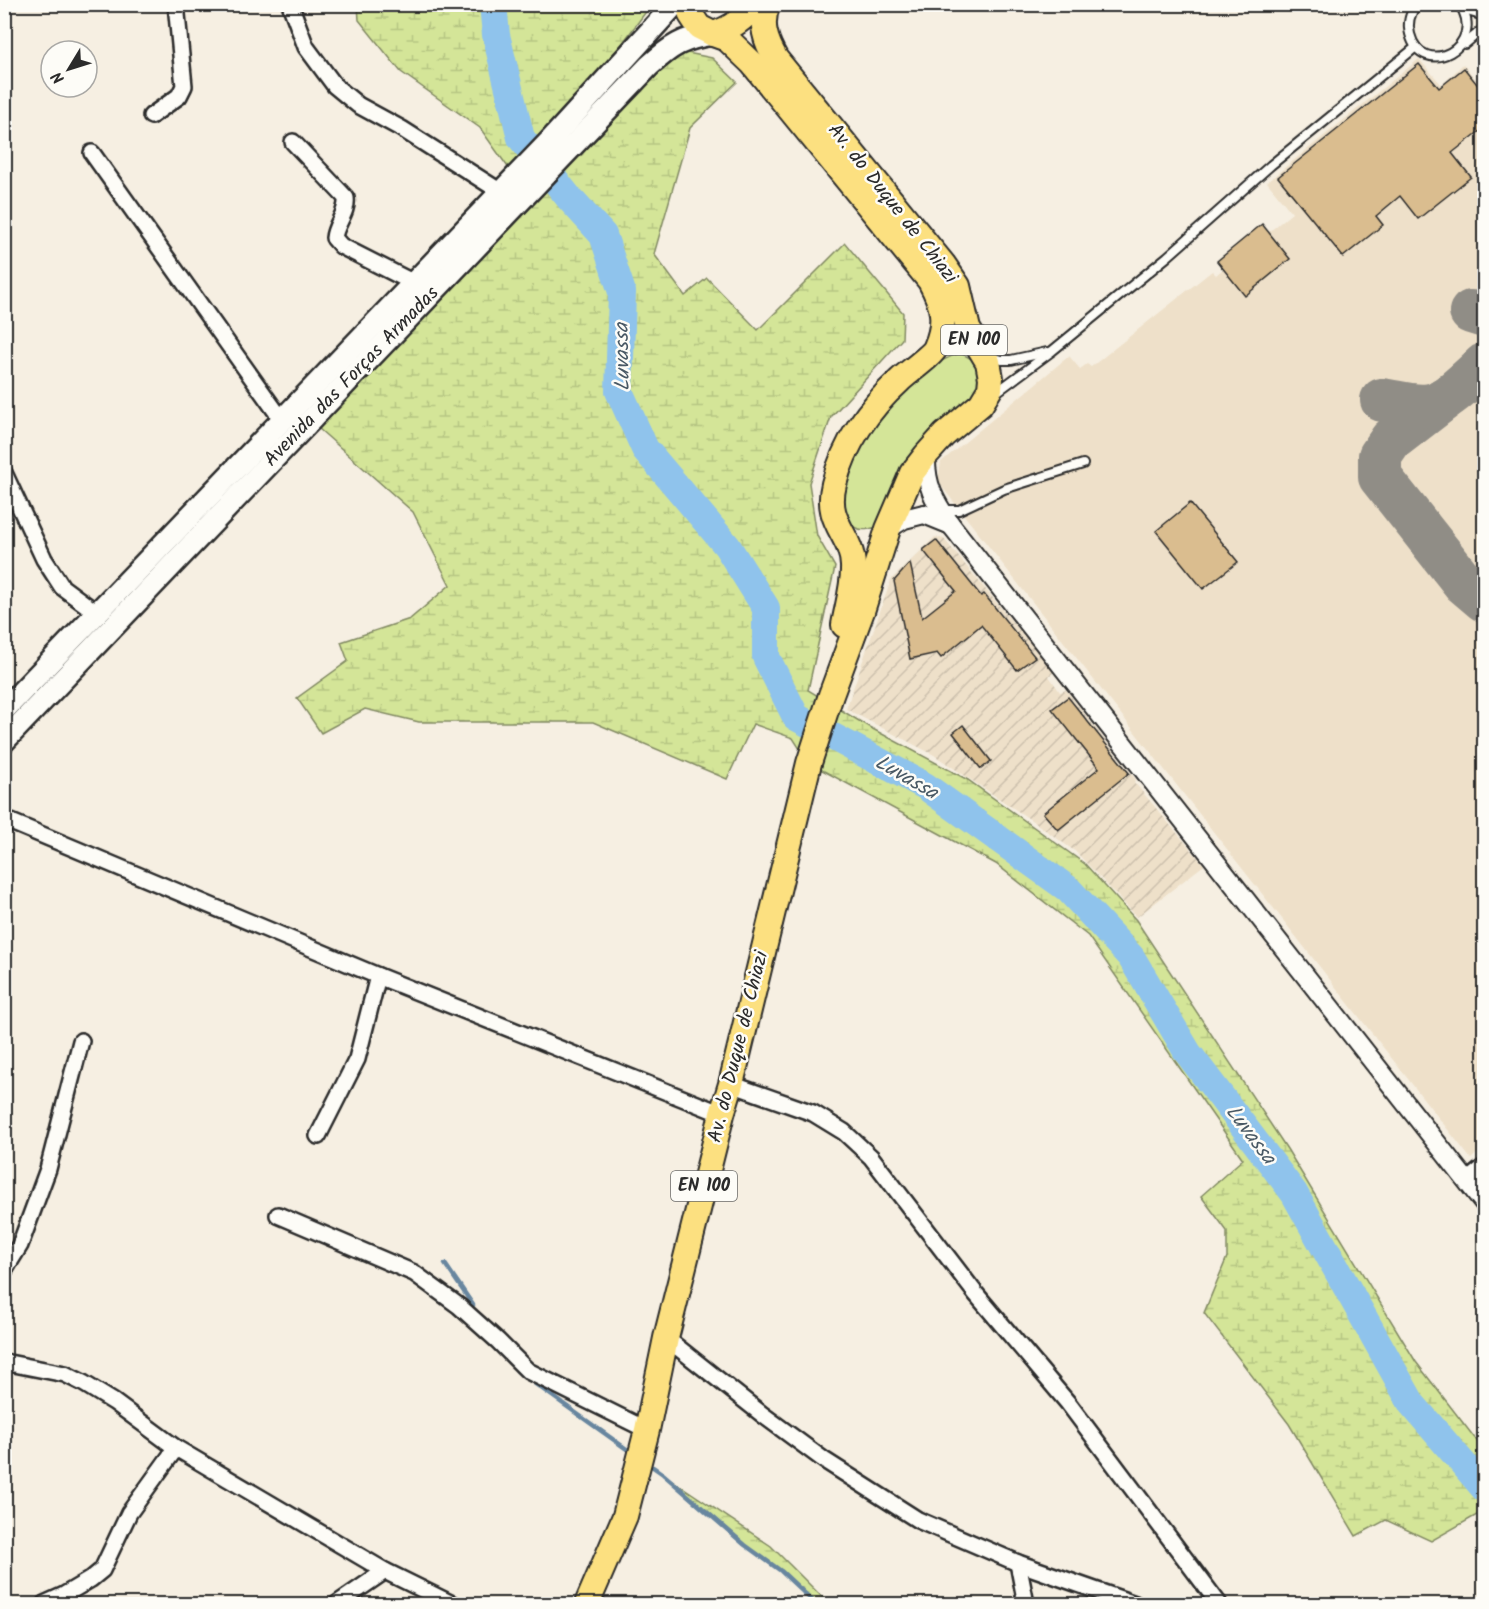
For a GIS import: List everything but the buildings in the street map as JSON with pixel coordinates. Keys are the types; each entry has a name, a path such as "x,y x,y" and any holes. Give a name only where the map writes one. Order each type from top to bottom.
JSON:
{"main road":[{"name":"Avenida das Forças Armadas","path":"555,150 675,4"},
{"name":"EN 100","path":"689,4 691,15 699,27 713,34"},
{"name":"Avenida das Forças Armadas","path":"4,710 414,283 515,187 668,49 689,39 727,30 743,19 758,4"},
{"name":"Av. do Duque de Chiazi","path":"587,1605 625,1516 647,1430 666,1338 809,763 831,696 862,611 888,529 912,473 944,435 981,404 990,389 991,378 988,362 968,329 958,286 943,264 776,59 764,33 768,4"},
{"name":"Av. do Duque de Chiazi","path":"713,34 727,39 752,63 930,281 940,299 943,313 936,350 897,382 874,406 845,454 834,484 831,502 834,519 849,548 854,566 831,696"},
{"name":"Avenida das Forças Armadas","path":"4,741 515,187"},
{"name":"EN 100","path":"936,350 950,343 964,344 980,350"},
{"path":"834,519 845,531 860,538 873,536 888,529"}],"street":[{"path":"151,116 179,96 184,87 176,4"},
{"path":"290,4 306,46 334,86 358,105 515,187"},
{"path":"292,142 346,198 347,207 335,230 334,238 341,246 414,283"},
{"path":"92,153 282,420"},
{"path":"926,455 925,472 930,492 946,517 1485,1203"},
{"path":"4,473 44,559 62,587 97,613"},
{"path":"888,529 904,519 924,514 946,517"},
{"path":"4,819 378,976 722,1114"},
{"path":"318,1136 357,1059 378,976"},
{"path":"4,1271 20,1245 48,1169 81,1041"},
{"path":"731,1084 813,1113 844,1132 871,1157 976,1294 1068,1403 1219,1605"},
{"path":"1468,1180 1485,1167"},
{"path":"278,1215 414,1273 459,1306 528,1371 647,1430"},
{"path":"666,1338 824,1460 918,1520 1018,1563 1136,1605"},
{"path":"4,1362 65,1374 83,1383 114,1402 176,1448 385,1571 452,1605"},
{"path":"44,1605 92,1579 102,1570 129,1514 176,1448"},
{"path":"1018,1563 1026,1605"},
{"path":"337,1605 385,1571"}],"lane":[{"path":"1417,4 1409,19 1408,29 1416,47 1424,53 1442,57 1452,54 1485,28"},
{"path":"1459,49 1466,40 1469,30 1468,20 1462,8"},
{"path":"1462,8 1485,16"},
{"path":"981,404 1052,351 1167,257 1271,165 1416,47"},
{"path":"980,350 1002,360 1052,351"},
{"path":"946,517 1004,489 1083,464"}],"shaded area":[{"path":"1419,59 1442,85 1463,64 1481,86 1484,83 1484,1147 1471,1159 938,482 941,462 1069,356 1080,369 1087,364 1091,367 1212,271 1216,275 1223,269 1217,261 1262,224 1269,232 1292,213 1267,182"},
{"path":"935,537 944,539 1054,672 1049,676 1060,692 1066,690 1136,780 1134,782 1204,865 1137,917 1076,852 934,755 846,709 891,580"}],"green space":[{"path":"358,5 651,5 548,143 562,157 668,49 712,58 737,82 690,128 654,254 685,296 707,278 758,330 845,243 903,313 902,339 831,417 809,483 817,536 835,567 808,690 869,727 968,780 1085,864 1136,920 1287,1149 1416,1362 1484,1450 1484,1511 1431,1541 1386,1520 1356,1536 1289,1424 1204,1313 1227,1257 1227,1231 1201,1196 1243,1159 1088,936 996,864 809,763 793,738 753,724 727,779 593,722 419,722 365,709 321,733 297,698 348,661 341,642 410,619 450,585 413,512 310,421 515,177 480,128 401,72 359,20"},
{"path":"960,353 974,361 980,368 982,377 979,389 936,425 922,441 900,476 877,527 863,530 852,526 843,519 844,487 864,443 885,411 911,382 926,370"},
{"path":"663,1474 771,1546 829,1604 816,1604 781,1571 745,1545"}],"waterway":[{"name":"Luvassa","path":"493,4 496,35 521,138 570,199 603,235 622,292 619,391 645,449 727,546 766,608 766,657 796,717 925,786 1068,889 1131,957 1188,1053 1294,1193 1412,1404 1484,1488"},
{"path":"445,1264 473,1305"},
{"path":"517,1371 628,1450"},
{"path":"653,1467 745,1545 781,1571 816,1604"}],"taxiway":[{"path":"1471,312 1484,316"},
{"path":"1382,400 1418,406 1436,403 1458,388 1484,365"},
{"path":"1444,399 1391,440 1380,456 1380,477 1464,583 1484,600"}]}
